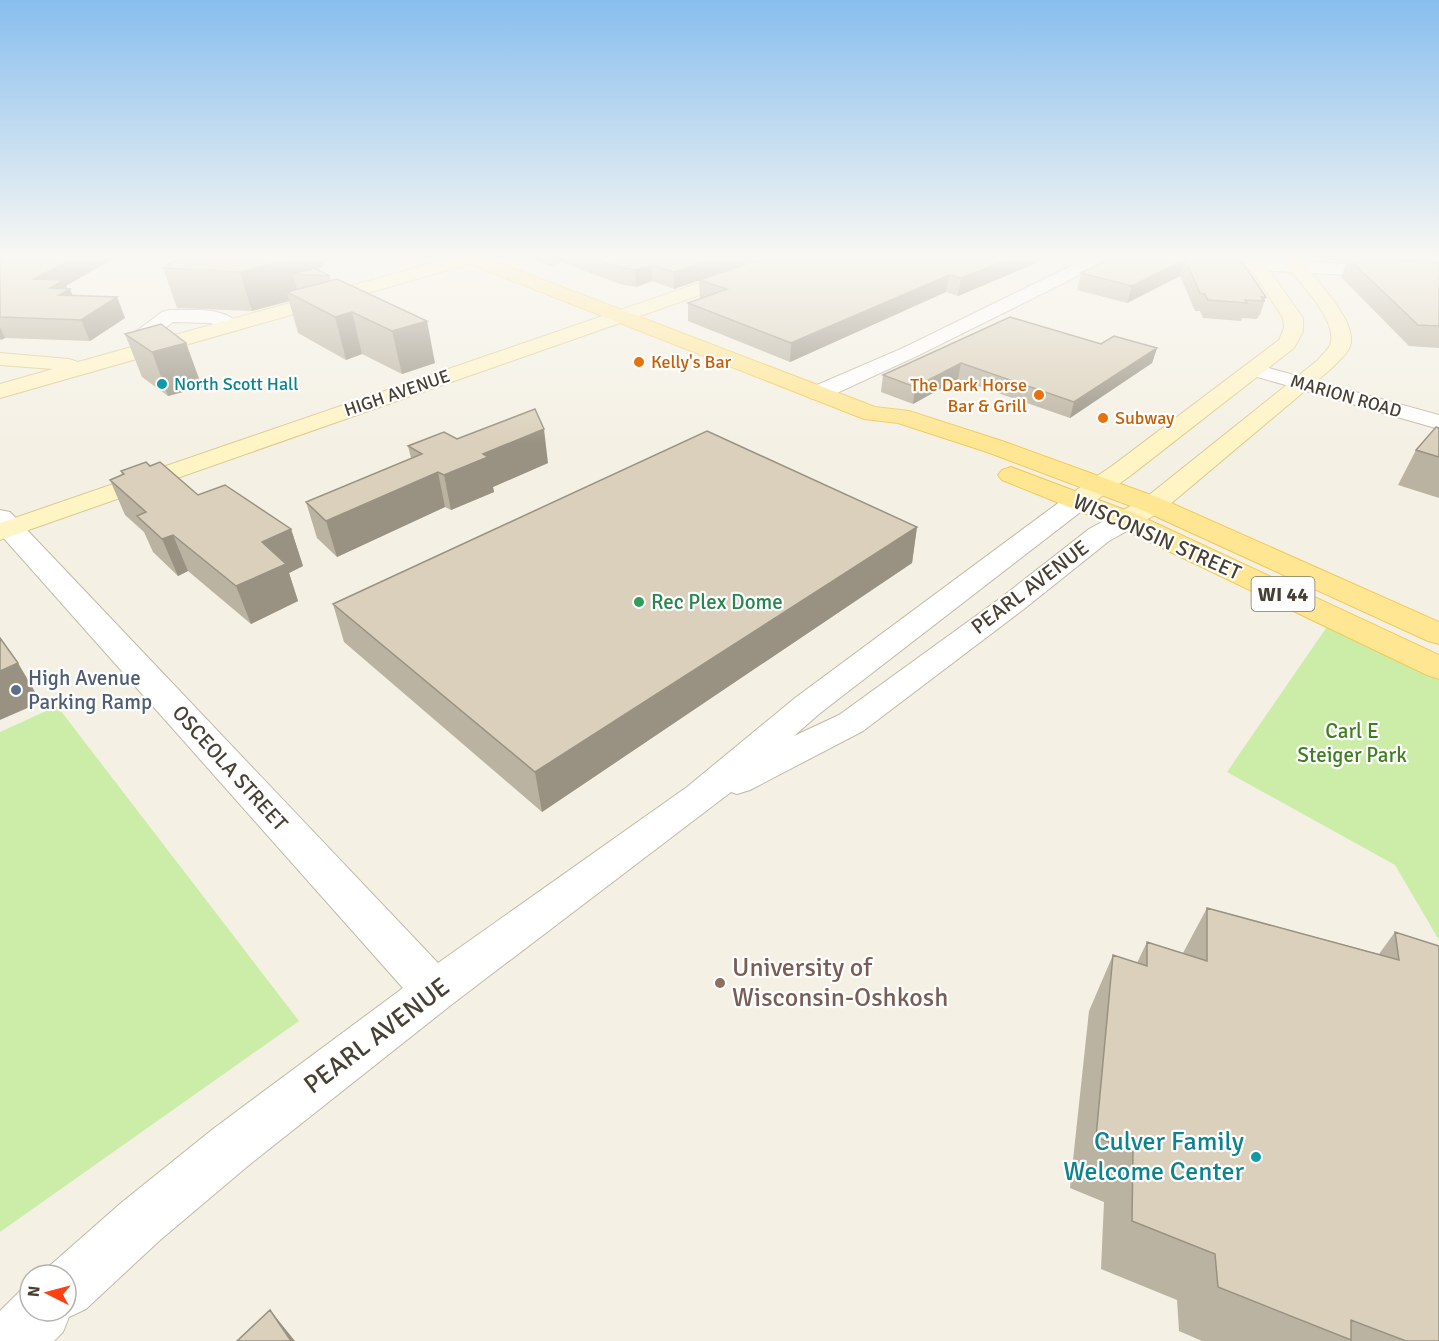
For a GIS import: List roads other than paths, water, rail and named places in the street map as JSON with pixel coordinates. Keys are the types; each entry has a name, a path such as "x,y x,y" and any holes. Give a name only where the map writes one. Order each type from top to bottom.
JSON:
{"main road":[{"name":"WISCONSIN STREET","path":"626,319 873,414 883,425 1090,493 1439,634"},
{"name":"WISCONSIN STREET","path":"1139,512 1439,668"}],"street":[{"path":"145,350 138,339 166,319"},
{"path":"218,319 230,326"},
{"path":"0,391 256,319"},
{"name":"HIGH AVENUE","path":"3,526 617,319"},
{"path":"818,393 977,319"},
{"name":"PEARL AVENUE","path":"78,1278 140,1222 231,1147 435,991 699,797 807,706 1287,344 1293,335 1295,326 1292,319"},
{"name":"PEARL AVENUE","path":"699,797 778,761 851,723 1013,603 1099,535 1139,512 1300,384 1335,352 1340,346 1341,334 1335,319"},
{"path":"0,359 38,361 82,368"},
{"name":"MARION ROAD","path":"1254,370 1439,422"},
{"name":"OSCEOLA STREET","path":"3,526 435,991"},
{"path":"12,1341 30,1323"}],"place":[{"name":"Kelly's Bar","path":"639,362"},
{"name":"North Scott Hall","path":"162,384"},
{"name":"The Dark Horse Bar & Grill","path":"1039,395"},
{"name":"Subway","path":"1103,418"},
{"name":"Rec Plex Dome","path":"639,602"},
{"name":"High Avenue Parking Ramp","path":"16,690"},
{"name":"University of Wisconsin-Oshkosh","path":"720,983"},
{"name":"Culver Family Welcome Center","path":"1256,1157"}],"park label":[{"name":"Carl E Steiger Park","path":"1352,743"}]}
